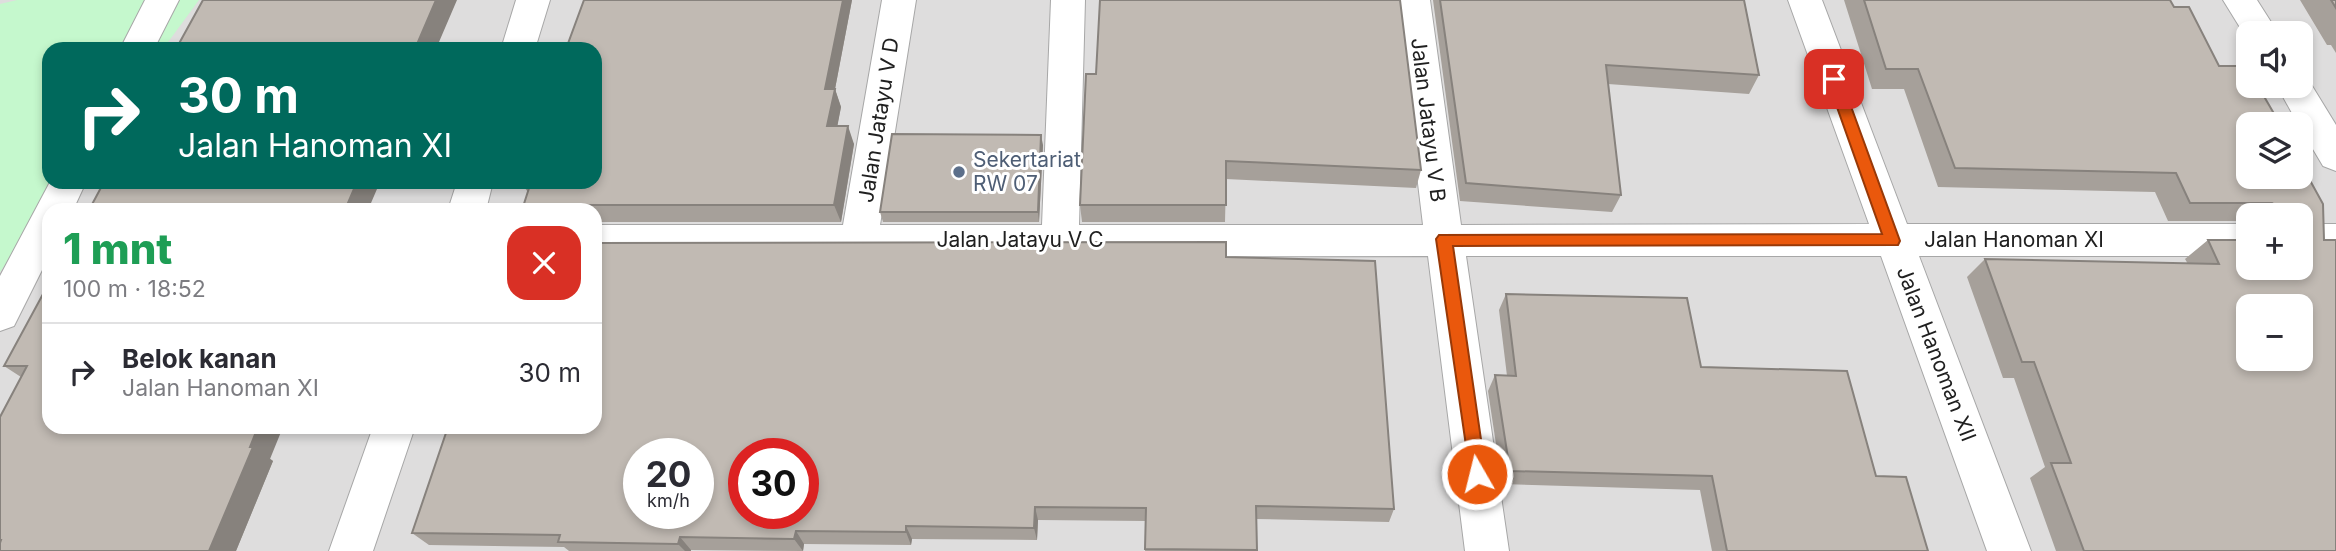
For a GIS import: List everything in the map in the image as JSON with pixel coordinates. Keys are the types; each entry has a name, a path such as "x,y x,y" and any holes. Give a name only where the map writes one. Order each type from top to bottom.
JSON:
{"street":[{"path":"141,42 162,0"},
{"path":"520,42 533,0"},
{"name":"Jalan Jatayu V D","path":"859,241 899,0"},
{"path":"1060,240 1068,0"},
{"name":"Jalan Jatayu V B","path":"1413,0 1487,551"},
{"name":"Jalan Hanoman XII","path":"1805,0 2009,551"},
{"path":"2240,0 2253,21"},
{"path":"2313,101 2336,156"},
{"path":"0,314 42,233"},
{"name":"Jalan Jatayu V C","path":"602,241 1444,239"},
{"name":"Jalan Hanoman XI","path":"1444,239 2236,240"},
{"path":"2313,240 2336,240"},
{"path":"351,551 392,434"}],"shaded area":[{"path":"0,0 2336,0 2336,551 0,551"}],"green space":[{"path":"17,0 199,0 168,42 42,42 42,189 61,189 51,203 42,203 42,215 0,272 0,4"}],"building":[{"path":"203,0 436,0 418,42 180,42"},
{"path":"584,0 843,0 825,89 835,89 827,126 848,126 834,205 524,203 529,189 602,189 602,42 569,42"},
{"path":"1100,0 1400,0 1421,170 1226,161 1226,205 1080,205 1086,74 1096,74"},
{"path":"1440,0 1744,0 1759,75 1606,65 1621,195 1466,183"},
{"path":"1864,0 2170,0 2174,7 2189,7 2219,66 2236,66 2236,98 2265,98 2273,112 2236,112 2236,189 2313,189 2313,186 2323,204 2324,240 2336,240 2336,551 2084,551 2051,463 2071,463 2034,362 2022,362 1985,259 2219,264 2208,240 2236,240 2236,280 2313,280 2313,203 2190,203 2176,173 1955,168 1918,69 1886,69"},
{"path":"892,134 1041,135 1038,212 880,212"},
{"path":"100,189 354,189 348,203 93,203"},
{"path":"1226,242 1226,257 1375,261 1394,509 1256,506 1257,550 1145,549 1146,508 1035,507 1034,528 906,526 906,532 796,531 794,539 680,537 678,544 558,542 560,535 412,533 446,434 602,434 602,243"},
{"path":"1506,294 1687,298 1701,367 1847,371 1876,476 1906,477 1928,551 1727,551 1712,476 1510,471 1495,375 1516,376"},
{"path":"42,296 42,434 255,434 250,447 253,447 209,551 0,551 0,417 27,366 4,366"}],"place":[{"name":"Sekertariat RW 07","path":"959,172"}],"route":[{"path":"1477,474 1444,239 1892,241 1883,209 1834,79"}]}
